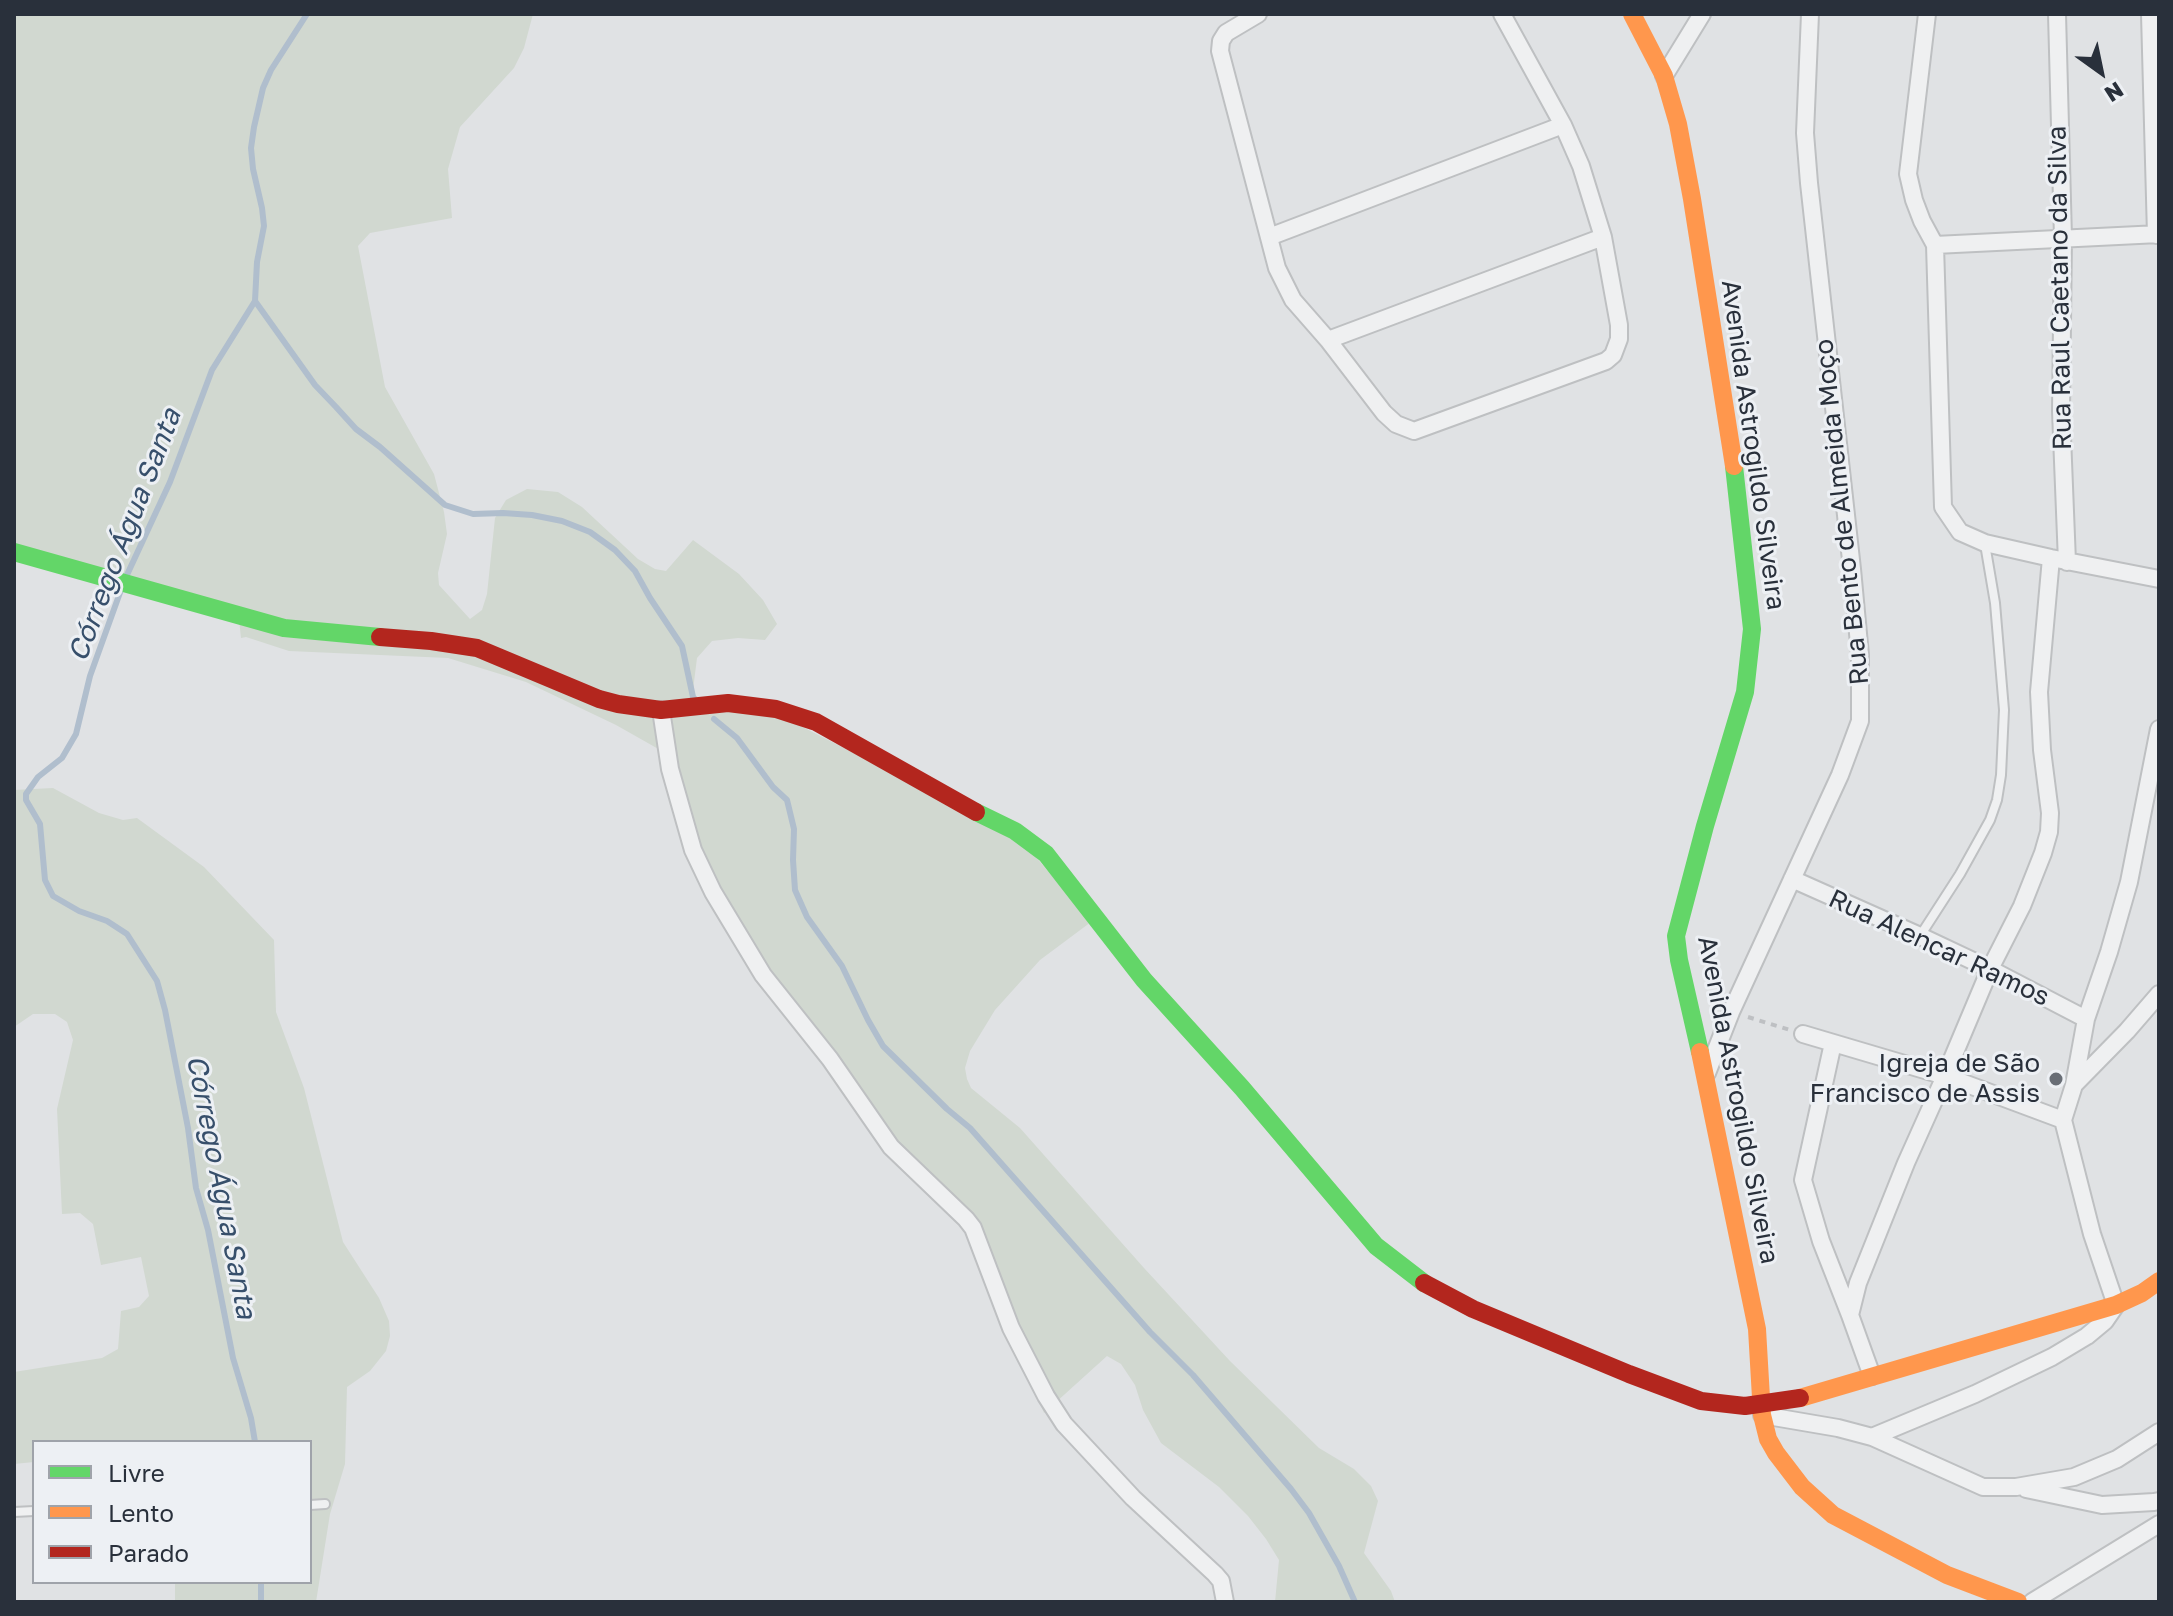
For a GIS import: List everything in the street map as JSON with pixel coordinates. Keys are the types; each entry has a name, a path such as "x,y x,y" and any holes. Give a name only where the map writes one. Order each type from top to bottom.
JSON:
{"street":[{"path":"1258,14 1226,33 1220,51 1277,268 1293,300 1384,413 1396,424 1414,431 1606,361 1613,355 1619,339 1603,237 1581,166 1563,125 1502,14"},
{"name":"Avenida Astrogildo Silveira","path":"1632,14 1664,76 1678,124 1700,244 1737,487 1752,629 1745,692 1676,936 1757,1329 1761,1410 1768,1439 1802,1487 1833,1515 1947,1575 2018,1602"},
{"path":"1664,76 1702,14"},
{"name":"Rua Bento de Almeida Moço","path":"1706,1076 1731,1012 1840,775 1860,721 1860,655 1805,133 1810,14"},
{"path":"1927,14 1908,174 1914,200 1935,245 1943,507 1960,532 1985,543 2159,579"},
{"name":"Rua Raul Caetano da Silva","path":"1850,1315 1874,1240 1990,969 2022,906 2049,832 2039,692 2059,560 2063,238 2057,14"},
{"path":"1935,245 2158,234 2150,14"},
{"path":"1269,237 1563,125"},
{"path":"1328,340 1603,237"},
{"path":"14,552 284,628 477,648 618,704 661,710 728,703 776,709 816,722 960,804 1015,831 1046,854 1144,980 1242,1088 1349,1216 1397,1264 1422,1282 1473,1309 1629,1374 1701,1401 1761,1410 1872,1437 1983,1487 2016,1487 2074,1477 2117,1459 2159,1432"},
{"path":"661,710 670,769 693,850 713,892 763,975 830,1059 891,1147 973,1228 1011,1328 1064,1424 1133,1498 1215,1574 1221,1581 1225,1602"},
{"path":"2116,1305 2092,1234 2063,1120 2074,1085 2086,1019 2129,882 2159,729"},
{"name":"Rua Alencar Ramos","path":"1792,879 1990,969 2086,1019"},
{"path":"2074,1085 2159,994"},
{"path":"1803,1034 1945,1076 2063,1120"},
{"path":"1833,1043 1803,1180 1821,1241 1872,1376"},
{"path":"1761,1410 2116,1305 2159,1281"},
{"path":"1872,1437 1975,1394 2052,1357 2087,1336 2105,1321 2116,1305"},
{"path":"2016,1487 2102,1505 2159,1501"},
{"path":"2032,1602 2159,1524"}],"lane":[{"path":"1920,936 1960,874 1990,820 1997,800 2004,710 1995,603 1985,543"},
{"path":"312,1505 325,1504"}],"path":[{"path":"1731,1012 1803,1034"}],"shaded area":[{"path":"14,14 533,14 524,48 514,68 460,127 448,169 452,218 370,233 358,246 385,387 434,474 444,512 447,534 438,573 439,585 470,619 482,610 487,594 495,518 506,500 527,489 558,492 582,507 638,559 655,569 666,571 693,540 739,574 763,600 777,624 765,640 738,638 712,641 697,658 691,706 761,706 1018,836 1091,922 1040,960 995,1010 970,1051 965,1068 971,1088 1020,1128 1230,1361 1319,1448 1354,1469 1371,1486 1378,1501 1364,1553 1391,1591 1395,1602 1275,1602 1279,1560 1266,1539 1219,1487 1161,1443 1143,1410 1135,1385 1121,1364 1107,1356 1044,1413 964,1217 887,1131 760,965 692,840 669,755 616,725 526,682 448,658 289,651 241,638 238,610 14,544"},
{"path":"53,788 99,813 123,820 137,818 204,867 274,940 276,1012 304,1088 343,1242 379,1298 389,1321 390,1336 386,1351 370,1371 347,1387 345,1464 330,1514 316,1602 175,1602 175,1584 312,1584 312,1440 32,1440 32,1462 14,1464 14,1372 102,1358 118,1349 121,1311 139,1307 149,1296 141,1257 101,1265 93,1224 80,1213 62,1214 57,1109 73,1040 67,1022 55,1014 33,1014 14,1027 14,790"}],"waterway":[{"name":"Córrego Água Santa","path":"126,577 170,482 212,370 255,301 257,262 264,226 253,169 251,148 254,127 263,88 271,70 307,14"},
{"path":"255,301 315,385 356,429 445,505 473,514 532,515 562,521 590,532 615,550 635,571 682,646 695,699"},
{"name":"Córrego Água Santa","path":"122,587 90,676 76,734 62,758 38,777 26,794 26,800 40,824 45,880 53,896 79,911 107,921 127,934 157,981 188,1128 196,1188 208,1230 233,1358 255,1440"},
{"path":"714,719 737,738 773,787 787,800 794,829 795,890 807,917 842,966 883,1046 970,1128 1150,1332 1193,1375 1291,1489 1309,1513 1355,1602"},
{"name":"Córrego Água Santa","path":"261,1584 261,1602"}],"traffic: fast":[{"path":"1700,1052 1676,936 1745,692 1752,629 1734,466"},
{"path":"14,552 284,628 380,637"},
{"path":"976,812 1015,831 1046,854 1144,980 1242,1088 1376,1246 1424,1283"}],"traffic: slow":[{"path":"1632,14 1664,76 1678,124 1734,466"},
{"path":"1700,1052 1757,1329 1762,1415 1768,1439 1776,1453 1802,1487 1833,1515 1947,1575 2018,1602"},
{"path":"1800,1398 2116,1305 2159,1281"}],"traffic: jam":[{"path":"380,637 477,648 618,704 661,710 728,703 776,709 816,722 976,812"},
{"path":"1424,1283 1473,1309 1701,1401 1745,1406 1800,1398"}],"place":[{"name":"Igreja de São Francisco de Assis","path":"2056,1079"}]}
